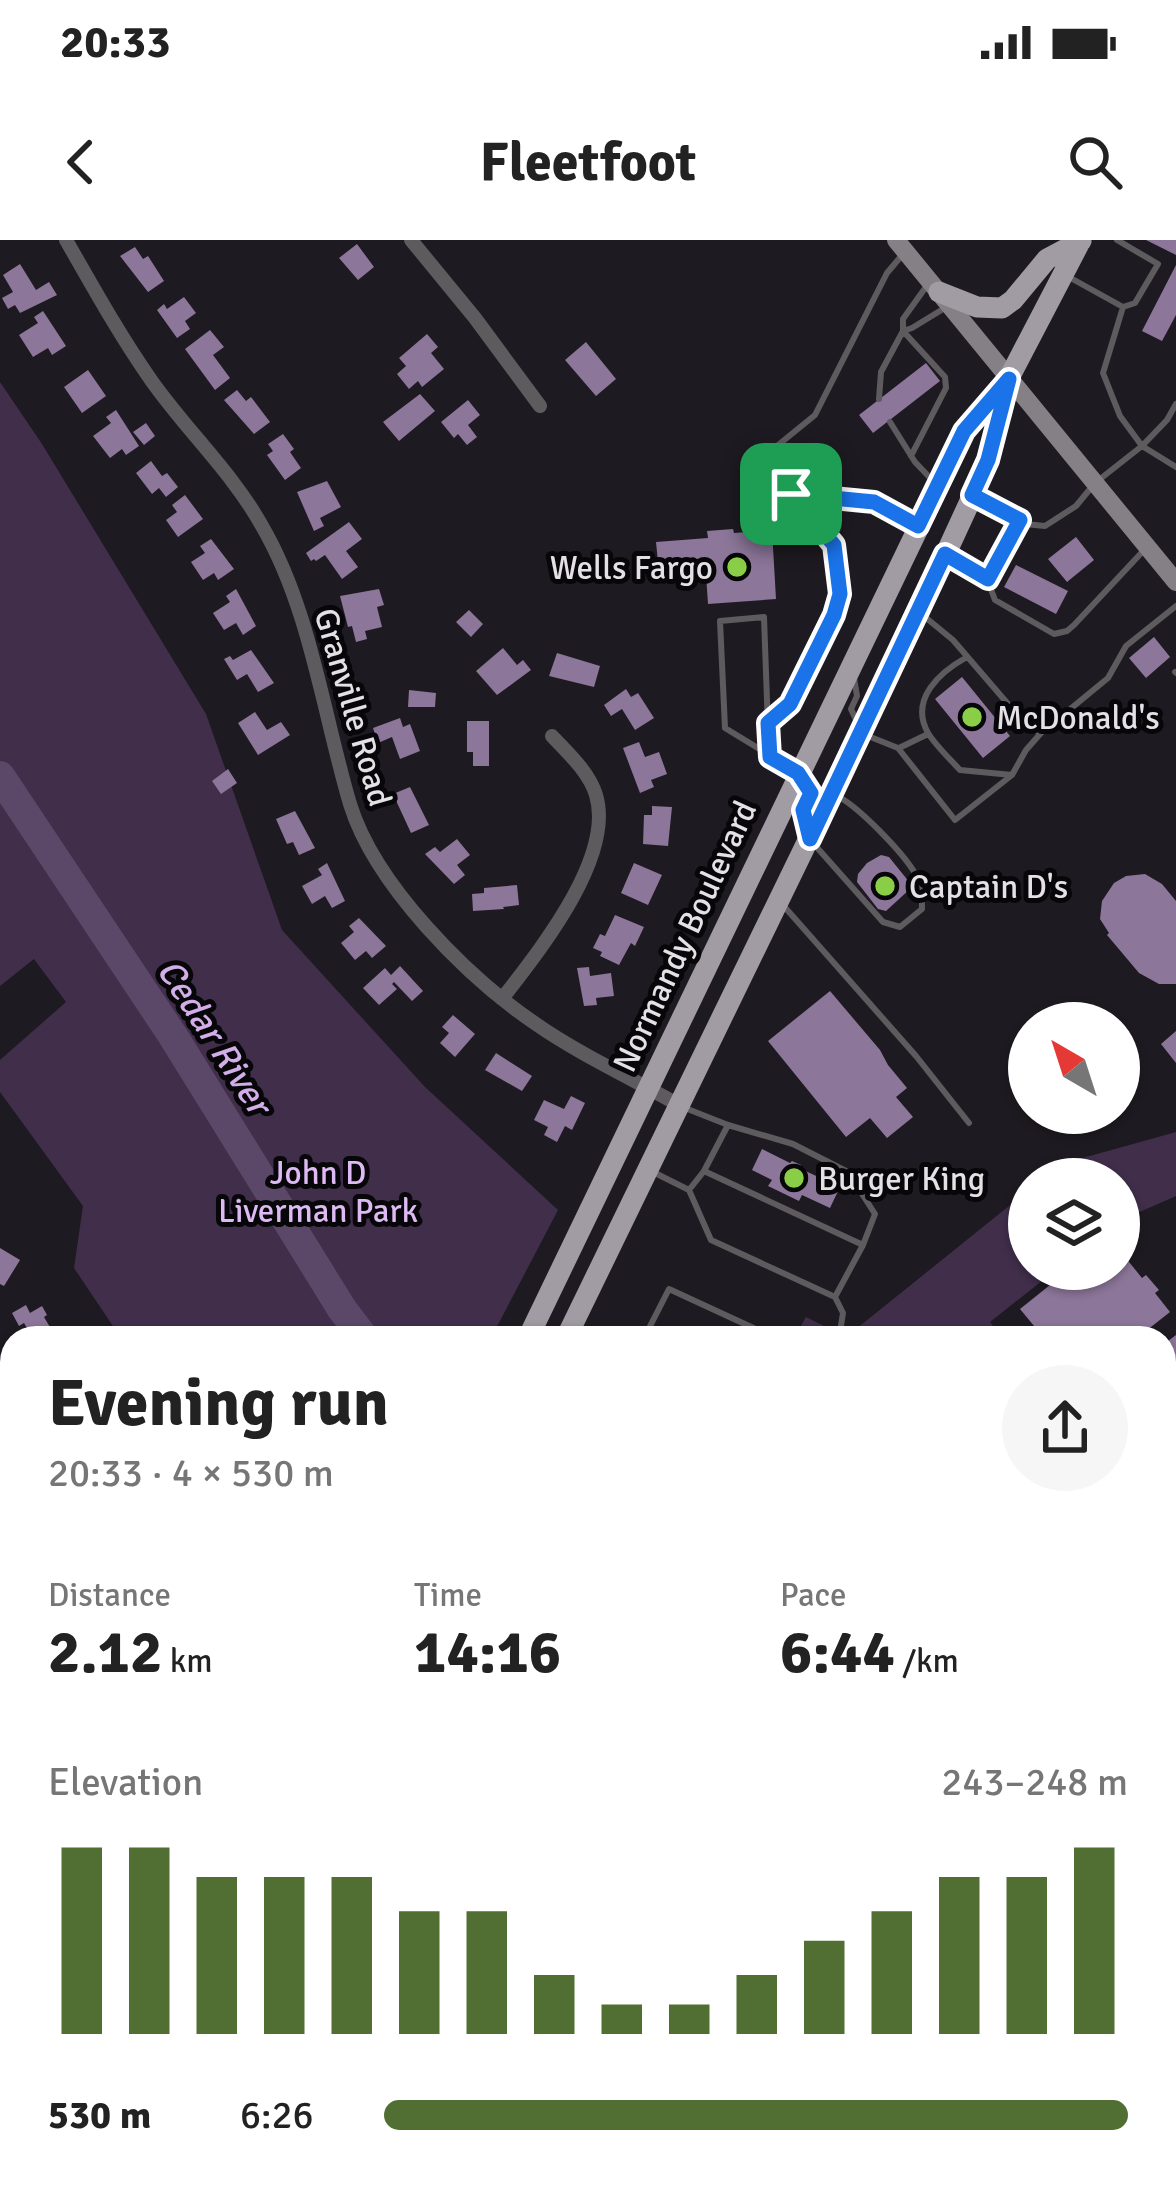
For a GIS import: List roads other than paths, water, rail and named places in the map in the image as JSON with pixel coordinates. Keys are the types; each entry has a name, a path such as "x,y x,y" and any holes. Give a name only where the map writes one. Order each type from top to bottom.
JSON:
{"main road":[{"name":"Normandy Boulevard","path":"572,1326 919,612 988,460 1009,379 1081,240"},
{"path":"939,293 976,307 1002,308 1047,259 1081,240"},
{"path":"901,246 1176,582"},
{"name":"Normandy Boulevard","path":"534,1326 964,431 1009,379"},
{"path":"549,1326 585,1245 581,1228"}],"street":[{"name":"Granville Road","path":"66,240 153,383 234,483 262,526 296,602 352,810 400,896 502,999 540,1027 679,1106"},
{"path":"411,240 540,406"},
{"path":"502,999 554,932 596,846 600,816 595,791 577,762 552,736"}],"lane":[{"path":"1064,274 1124,307 1135,303 1158,264 1130,243 1117,240"},
{"path":"901,246 814,415 772,450 748,478 746,489 874,502 918,526"},
{"path":"879,399 881,372 903,331 903,319 939,293"},
{"path":"903,331 913,328 939,293"},
{"path":"1124,307 1103,374 1120,416 1142,446 1176,467"},
{"path":"903,331 945,377 946,388 911,456"},
{"path":"972,495 1020,520 1045,526 1076,506 1095,483 1142,446 1176,404"},
{"path":"890,422 911,456 938,485"},
{"path":"768,723 790,704 840,594 834,545 791,494"},
{"path":"988,579 1020,520"},
{"path":"945,554 988,579 995,600 1054,634 1074,625 1148,547"},
{"path":"852,662 857,695 851,709 862,733 898,748 955,820 1012,775 1041,733 1108,678 1126,646 1176,606"},
{"path":"919,612 953,640 1026,725 1041,733"},
{"path":"770,757 764,617 720,621 725,728 770,757 798,773 811,793 803,810 810,839 883,922 900,927 922,908 916,874 862,814 832,793"},
{"path":"967,657 937,676 925,699 921,713 928,734 959,770 1012,775"},
{"path":"898,748 928,734"},
{"path":"779,901 969,1123"},
{"path":"679,1106 793,1144 848,1172 875,1214 835,1297"},
{"path":"688,1190 728,1126"},
{"path":"648,1169 688,1190 711,1240 835,1297 843,1313 841,1326"},
{"path":"704,1171 863,1245"},
{"path":"650,1326 669,1289 749,1326"}],"waterway":[{"name":"Cedar River","path":"0,776 173,1036 355,1326"}],"place":[{"name":"Wells Fargo","path":"737,567"},
{"name":"McDonald's","path":"972,717"},
{"name":"Captain D's","path":"885,886"},
{"name":"Burger King","path":"794,1178"}],"park label":[{"name":"John D Liverman Park","path":"318,1191"}]}
